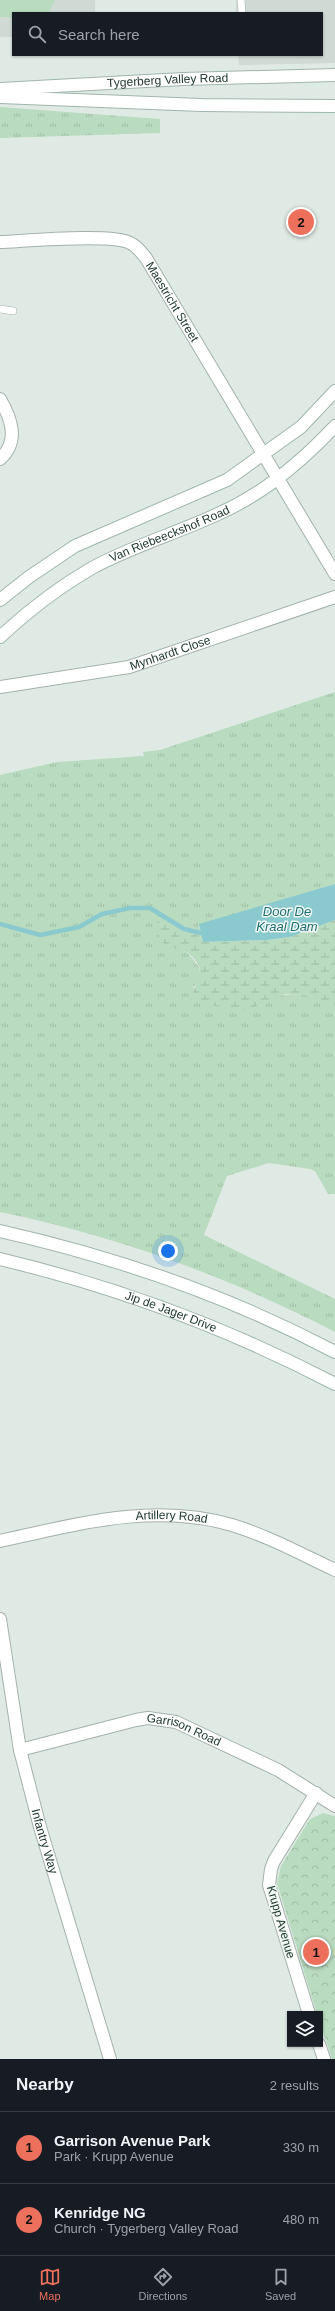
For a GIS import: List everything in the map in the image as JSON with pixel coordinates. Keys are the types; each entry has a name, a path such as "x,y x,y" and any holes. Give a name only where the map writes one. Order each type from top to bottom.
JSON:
{"street":[{"name":"Tygerberg Valley Road","path":"0,89 183,78 335,75"},
{"name":"Tygerberg Valley Road","path":"0,97 201,105 335,106"},
{"name":"Maestricht Street","path":"0,242 110,238 130,242 139,249 335,574"},
{"path":"0,600 29,577 75,546 226,480 301,427 335,391"},
{"path":"0,399 10,415 13,432 9,446 0,459"},
{"name":"Van Riebeeckshof Road","path":"0,637 51,595 93,568 241,503 276,478 321,440 335,426"},
{"name":"Mynhardt Close","path":"0,687 129,667 335,598"},
{"path":"0,1231 89,1253 177,1282 256,1314 335,1352"},
{"name":"Jip de Jager Drive","path":"0,1259 85,1281 191,1317 272,1352 335,1384"},
{"name":"Artillery Road","path":"0,1541 117,1516 159,1514 185,1515 233,1525 267,1538 335,1570"},
{"name":"Infantry Way","path":"0,1619 20,1750 40,1827 110,2059"},
{"name":"Garrison Road","path":"20,1750 136,1720 162,1719 176,1722 278,1770 335,1806"},
{"name":"Krupp Avenue","path":"309,2011 269,1885 270,1873 274,1862 316,1793"},
{"path":"320,2047 324,2059"}],"lane":[{"path":"241,0 242,12"},
{"path":"0,309 13,311"}],"shaded area":[{"path":"0,0 95,0 95,12 12,12 12,37 0,37"},
{"path":"236,0 335,0 335,63 239,65 238,56 323,56 323,12 236,12"}],"green space":[{"path":"0,0 55,0 49,12 12,12 12,17 0,17"},
{"path":"0,107 160,119 160,133 0,138"},
{"path":"335,692 335,884 199,925 201,933 184,929 164,916 175,949 187,952 199,967 201,978 193,988 258,1006 278,997 296,994 306,995 335,1006 335,1194 328,1194 315,1171 310,1169 269,1163 227,1176 204,1235 335,1299 335,1332 254,1293 172,1260 87,1233 0,1212 0,775 57,762 144,756 143,752 160,750"},
{"path":"164,916 184,929 201,933 204,942 267,940 290,937 335,920 335,1006 304,995 286,994 247,1010 229,1009 192,1001 193,993 200,976 199,965 187,952 175,949 159,941 156,935 158,917"},
{"path":"323,1813 335,1816 335,2059 332,2059 323,2032 323,2011 316,2011 277,1883 281,1866 310,1819"}],"water":[{"name":"Door De Kraal Dam","path":"335,884 335,920 290,937 267,940 203,942 199,924"}],"waterway":[{"path":"0,924 40,935 79,927 102,914 130,908 150,908 184,929 201,933"}],"place":[{"name":"Kenridge NG","path":"301,222"},
{"name":"Garrison Avenue Park","path":"316,1952"}]}
